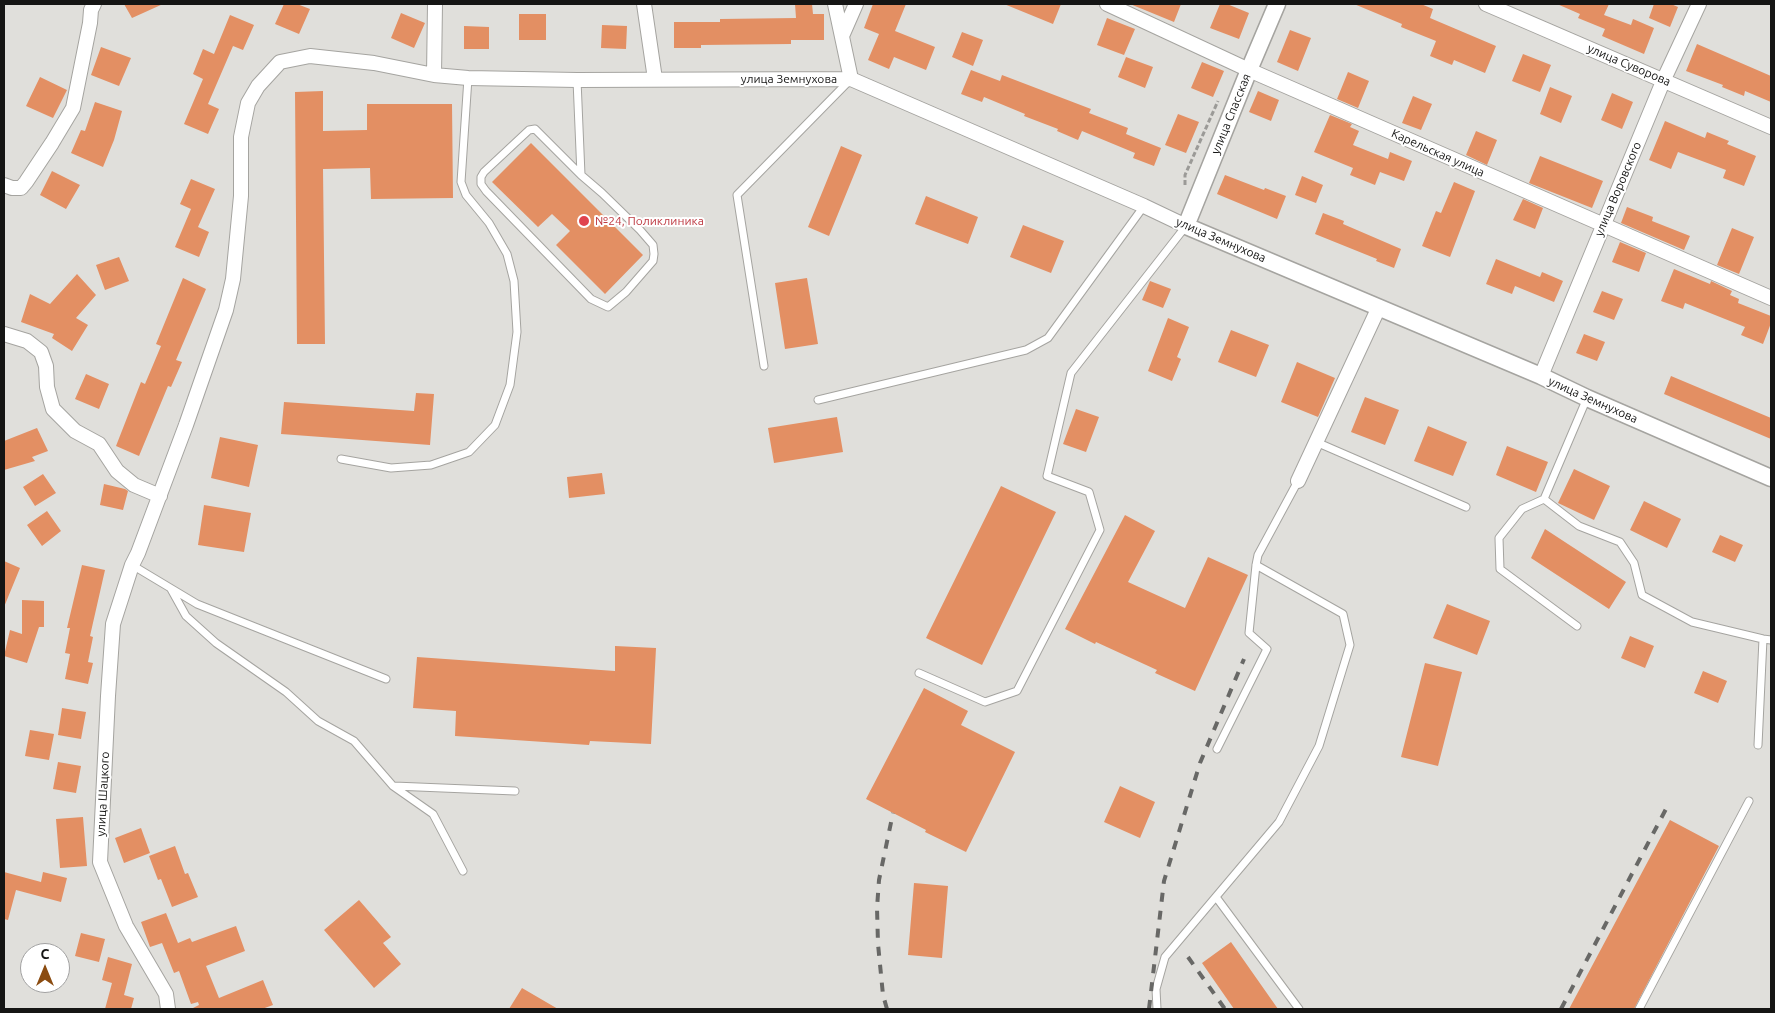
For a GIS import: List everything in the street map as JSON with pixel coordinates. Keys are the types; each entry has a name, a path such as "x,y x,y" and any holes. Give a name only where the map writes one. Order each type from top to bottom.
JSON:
{"street":[{"path":"4,185 12,188 21,188 73,108 91,10 94,4"},
{"path":"434,75 435,4"},
{"path":"644,4 655,79"},
{"path":"836,4 851,79"},
{"path":"842,36 856,4"},
{"name":"Карельская улица","path":"1107,4 1248,70 1771,298"},
{"name":"улица Спасская","path":"1186,226 1248,70 1277,4"},
{"name":"улица Суворова","path":"1486,4 1771,127"},
{"name":"улица Воровского","path":"1541,376 1664,80 1699,4"},
{"name":"улица Шацкого","path":"168,1009 166,994 126,926 100,862 113,624 132,565 160,496 226,310 233,279 241,196 241,137 248,103 258,86 280,62 310,56 374,63 434,75"},
{"name":"улица Земнухова","path":"434,75 468,78 577,80 851,79 1186,226 1541,376 1771,478"},
{"path":"1298,481 1379,307"},
{"path":"4,334 27,341 41,352 46,366 47,387 53,409 75,431 99,444 116,471 134,484 160,496"}],"lane":[{"path":"341,459 391,468 431,465 469,452 495,424 510,385 517,332 514,282 507,254 489,223 466,195 461,182 468,78"},
{"path":"764,366 737,195 851,79"},
{"path":"577,80 581,175 602,193 653,245 653,262 626,292 608,307 591,299 481,184 484,172 529,130 535,129 581,175"},
{"path":"818,400 1026,350 1048,338 1144,206"},
{"path":"919,673 985,702 1016,691 1100,530 1089,492 1048,476 1071,373 1186,226"},
{"path":"1577,626 1500,569 1499,538 1522,509 1544,499 1587,398"},
{"path":"1316,442 1466,507"},
{"path":"1217,749 1267,649 1249,633 1256,565 1258,555 1298,481"},
{"path":"1544,499 1579,526 1620,542 1634,563 1642,595 1692,622 1771,640"},
{"path":"132,565 198,604 386,680"},
{"path":"1157,1009 1156,990 1165,957 1279,822 1319,746 1350,645 1342,614 1256,565"},
{"path":"171,589 186,616 216,643 286,692 318,721 354,741 393,786 433,814 463,871"},
{"path":"1758,745 1762,639"},
{"path":"393,786 515,791"},
{"path":"1639,1009 1749,801"},
{"path":"1216,896 1299,1009"}],"building":[{"path":"124,4 163,4 132,18"},
{"path":"284,4 297,4 310,9 299,34 275,24"},
{"path":"795,4 812,4 813,14 824,14 824,40 791,40 791,44 701,45 701,48 674,48 674,22 720,22 720,19 796,18"},
{"path":"873,4 906,4 895,31 935,47 926,70 894,57 889,69 868,60 879,34 864,28"},
{"path":"1004,4 1061,4 1053,24"},
{"path":"1130,4 1181,4 1174,22"},
{"path":"1220,4 1227,4 1249,13 1239,39 1210,28"},
{"path":"1354,4 1421,4 1433,9 1430,18 1496,46 1485,73 1454,60 1452,65 1430,56 1436,41 1401,27 1402,24"},
{"path":"1557,4 1609,4 1604,15 1631,25 1633,19 1654,28 1644,54 1602,36 1605,29 1578,18 1580,14"},
{"path":"1654,4 1671,4 1678,7 1670,27 1649,18"},
{"path":"401,13 425,23 414,48 391,38"},
{"path":"519,14 546,14 546,40 519,40"},
{"path":"230,15 254,25 243,50 233,46 208,104 219,109 208,134 184,124 203,79 193,74 203,49 214,54"},
{"path":"1107,18 1135,29 1124,55 1097,45"},
{"path":"602,25 627,26 626,49 601,48"},
{"path":"464,26 489,27 489,49 464,49"},
{"path":"1290,30 1311,38 1298,71 1277,62"},
{"path":"962,32 983,40 973,66 952,57"},
{"path":"1697,44 1771,76 1771,102 1745,91 1744,96 1722,87 1723,85 1686,71"},
{"path":"101,47 131,58 119,86 91,75"},
{"path":"1523,54 1551,65 1540,92 1512,81"},
{"path":"1126,57 1153,67 1145,88 1118,77"},
{"path":"1202,62 1224,71 1213,97 1191,88"},
{"path":"971,70 1000,81 1002,75 1091,109 1089,113 1128,128 1126,134 1161,148 1154,166 1133,158 1135,153 1082,131 1078,140 1057,131 1058,129 1024,116 1025,114 984,97 982,102 961,94"},
{"path":"1348,72 1369,81 1358,108 1337,99"},
{"path":"40,77 67,90 53,118 26,106"},
{"path":"1550,87 1572,96 1561,123 1540,114"},
{"path":"323,91 323,131 367,130 367,104 452,104 453,198 371,199 370,168 323,169 325,344 297,344 295,92"},
{"path":"1258,91 1279,100 1271,121 1249,112"},
{"path":"1612,93 1633,102 1622,129 1601,120"},
{"path":"1413,96 1432,104 1421,130 1402,123"},
{"path":"95,102 122,111 114,140 103,167 71,153 81,130 85,131"},
{"path":"1178,114 1199,122 1186,153 1165,145"},
{"path":"1330,115 1352,124 1350,127 1359,131 1353,145 1388,159 1390,152 1412,161 1404,181 1380,172 1375,185 1350,175 1353,168 1314,152"},
{"path":"1665,121 1705,138 1707,132 1729,141 1727,144 1756,156 1744,186 1723,178 1726,170 1678,152 1671,169 1649,160"},
{"path":"1476,131 1497,140 1487,165 1466,155"},
{"name":"№24, Поликлиника","path":"531,143 643,255 605,294 556,245 570,231 552,214 538,227 492,182"},
{"path":"841,146 862,155 829,236 808,227"},
{"path":"1540,156 1603,181 1592,208 1529,183"},
{"path":"52,171 80,185 66,209 40,195"},
{"path":"1225,175 1286,196 1277,219 1217,194"},
{"path":"1302,176 1323,185 1316,203 1295,195"},
{"path":"191,179 215,189 198,227 209,232 199,257 175,247 191,209 180,204"},
{"path":"1454,182 1475,191 1450,257 1422,246 1436,211 1441,213"},
{"path":"926,196 978,217 968,244 915,224"},
{"path":"1523,199 1543,208 1535,229 1513,220"},
{"path":"1627,207 1653,217 1652,221 1690,236 1684,250 1621,223"},
{"path":"1323,213 1344,221 1343,224 1401,249 1394,268 1376,261 1377,259 1315,234"},
{"path":"1023,225 1064,241 1051,273 1010,257"},
{"path":"1732,228 1754,237 1739,274 1717,265"},
{"path":"1620,242 1646,253 1639,272 1612,262"},
{"path":"119,257 129,281 105,290 96,265"},
{"path":"1496,259 1540,277 1542,272 1563,281 1554,302 1515,286 1512,294 1486,284"},
{"path":"1674,269 1710,284 1711,281 1732,291 1730,295 1739,299 1738,303 1771,316 1771,323 1763,344 1741,335 1745,327 1685,303 1683,309 1661,301"},
{"path":"77,274 96,295 76,318 88,325 72,351 52,338 54,334 21,322 30,294 50,304"},
{"path":"183,278 206,289 176,360 182,362 171,387 168,386 139,456 116,446 141,382 145,384 161,346 156,344"},
{"path":"807,278 818,344 785,349 775,283"},
{"path":"1150,281 1171,289 1163,308 1142,300"},
{"path":"1602,291 1623,299 1614,320 1593,312"},
{"path":"1168,318 1189,327 1177,357 1181,359 1172,381 1148,371"},
{"path":"1231,330 1269,345 1256,377 1218,362"},
{"path":"1584,334 1605,342 1597,361 1576,353"},
{"path":"1297,362 1335,378 1318,417 1281,402"},
{"path":"86,374 109,384 99,409 75,399"},
{"path":"1671,376 1771,418 1771,439 1664,394"},
{"path":"416,393 434,394 430,445 281,434 284,402 414,411"},
{"path":"1365,397 1399,410 1385,445 1351,432"},
{"path":"1076,409 1099,417 1086,452 1063,444"},
{"path":"837,417 843,452 774,463 768,428"},
{"path":"1428,426 1467,442 1453,476 1414,461"},
{"path":"37,428 48,451 32,457 35,461 4,470 4,441"},
{"path":"220,437 258,445 249,487 211,478"},
{"path":"1507,446 1548,462 1536,492 1496,475"},
{"path":"1574,469 1610,486 1594,520 1558,503"},
{"path":"602,473 605,494 569,498 567,477"},
{"path":"43,474 56,493 35,506 23,487"},
{"path":"104,484 128,491 123,510 100,505"},
{"path":"1001,486 1056,512 982,665 926,638"},
{"path":"1644,501 1681,519 1667,548 1630,530"},
{"path":"204,505 251,513 244,552 198,545"},
{"path":"47,511 61,531 42,546 27,525"},
{"path":"1125,515 1155,531 1128,582 1185,608 1208,557 1248,575 1195,691 1155,673 1157,670 1065,629"},
{"path":"1545,529 1626,582 1609,609 1531,558"},
{"path":"1720,535 1743,545 1735,562 1712,552"},
{"path":"4,561 20,568 4,607"},
{"path":"82,565 105,570 90,636 93,637 88,662 93,663 88,684 65,679 70,654 65,653 70,628 67,628"},
{"path":"22,600 44,601 44,627 39,627 27,663 4,656 10,630 22,634"},
{"path":"1447,604 1490,621 1477,655 1433,638"},
{"path":"1630,636 1654,646 1645,668 1621,658"},
{"path":"615,646 656,648 651,744 590,741 589,745 455,736 456,711 413,708 417,657 615,671"},
{"path":"1425,663 1462,672 1438,766 1401,757"},
{"path":"1703,671 1727,681 1718,703 1694,693"},
{"path":"924,688 968,711 961,725 1015,752 966,852 925,832 926,830 866,799"},
{"path":"62,708 86,712 81,739 58,735"},
{"path":"30,730 54,734 49,760 25,756"},
{"path":"58,762 81,766 76,793 53,789"},
{"path":"1120,786 1155,802 1140,838 1104,822"},
{"path":"83,817 87,866 60,868 56,819"},
{"path":"1670,820 1719,846 1634,1009 1569,1009"},
{"path":"141,828 150,853 124,863 115,838"},
{"path":"175,846 185,874 188,873 198,897 172,907 161,879 158,880 149,856"},
{"path":"4,872 41,882 43,872 67,878 61,902 16,890 8,920 4,919"},
{"path":"914,883 948,886 942,958 908,955"},
{"path":"359,900 391,937 383,943 401,964 374,988 324,930"},
{"path":"166,913 178,943 190,938 192,942 236,926 245,951 206,966 219,998 263,980 273,1005 262,1009 191,1009 199,1005 198,1002 191,1004 179,971 174,973 162,943 150,947 141,922"},
{"path":"81,933 105,939 99,962 75,956"},
{"path":"1231,942 1278,1009 1234,1009 1202,963"},
{"path":"108,957 132,964 124,995 134,998 131,1009 105,1009 112,983 102,980"},
{"path":"522,988 558,1009 509,1009"}],"railway":[{"path":"1149,1009 1164,881 1200,763 1244,659"},
{"path":"1561,1009 1666,809"},
{"path":"887,1009 883,995 877,908 879,880 893,813"},
{"path":"1188,957 1225,1009"}],"place":[{"name":"№24, Поликлиника","path":"584,221"}]}
